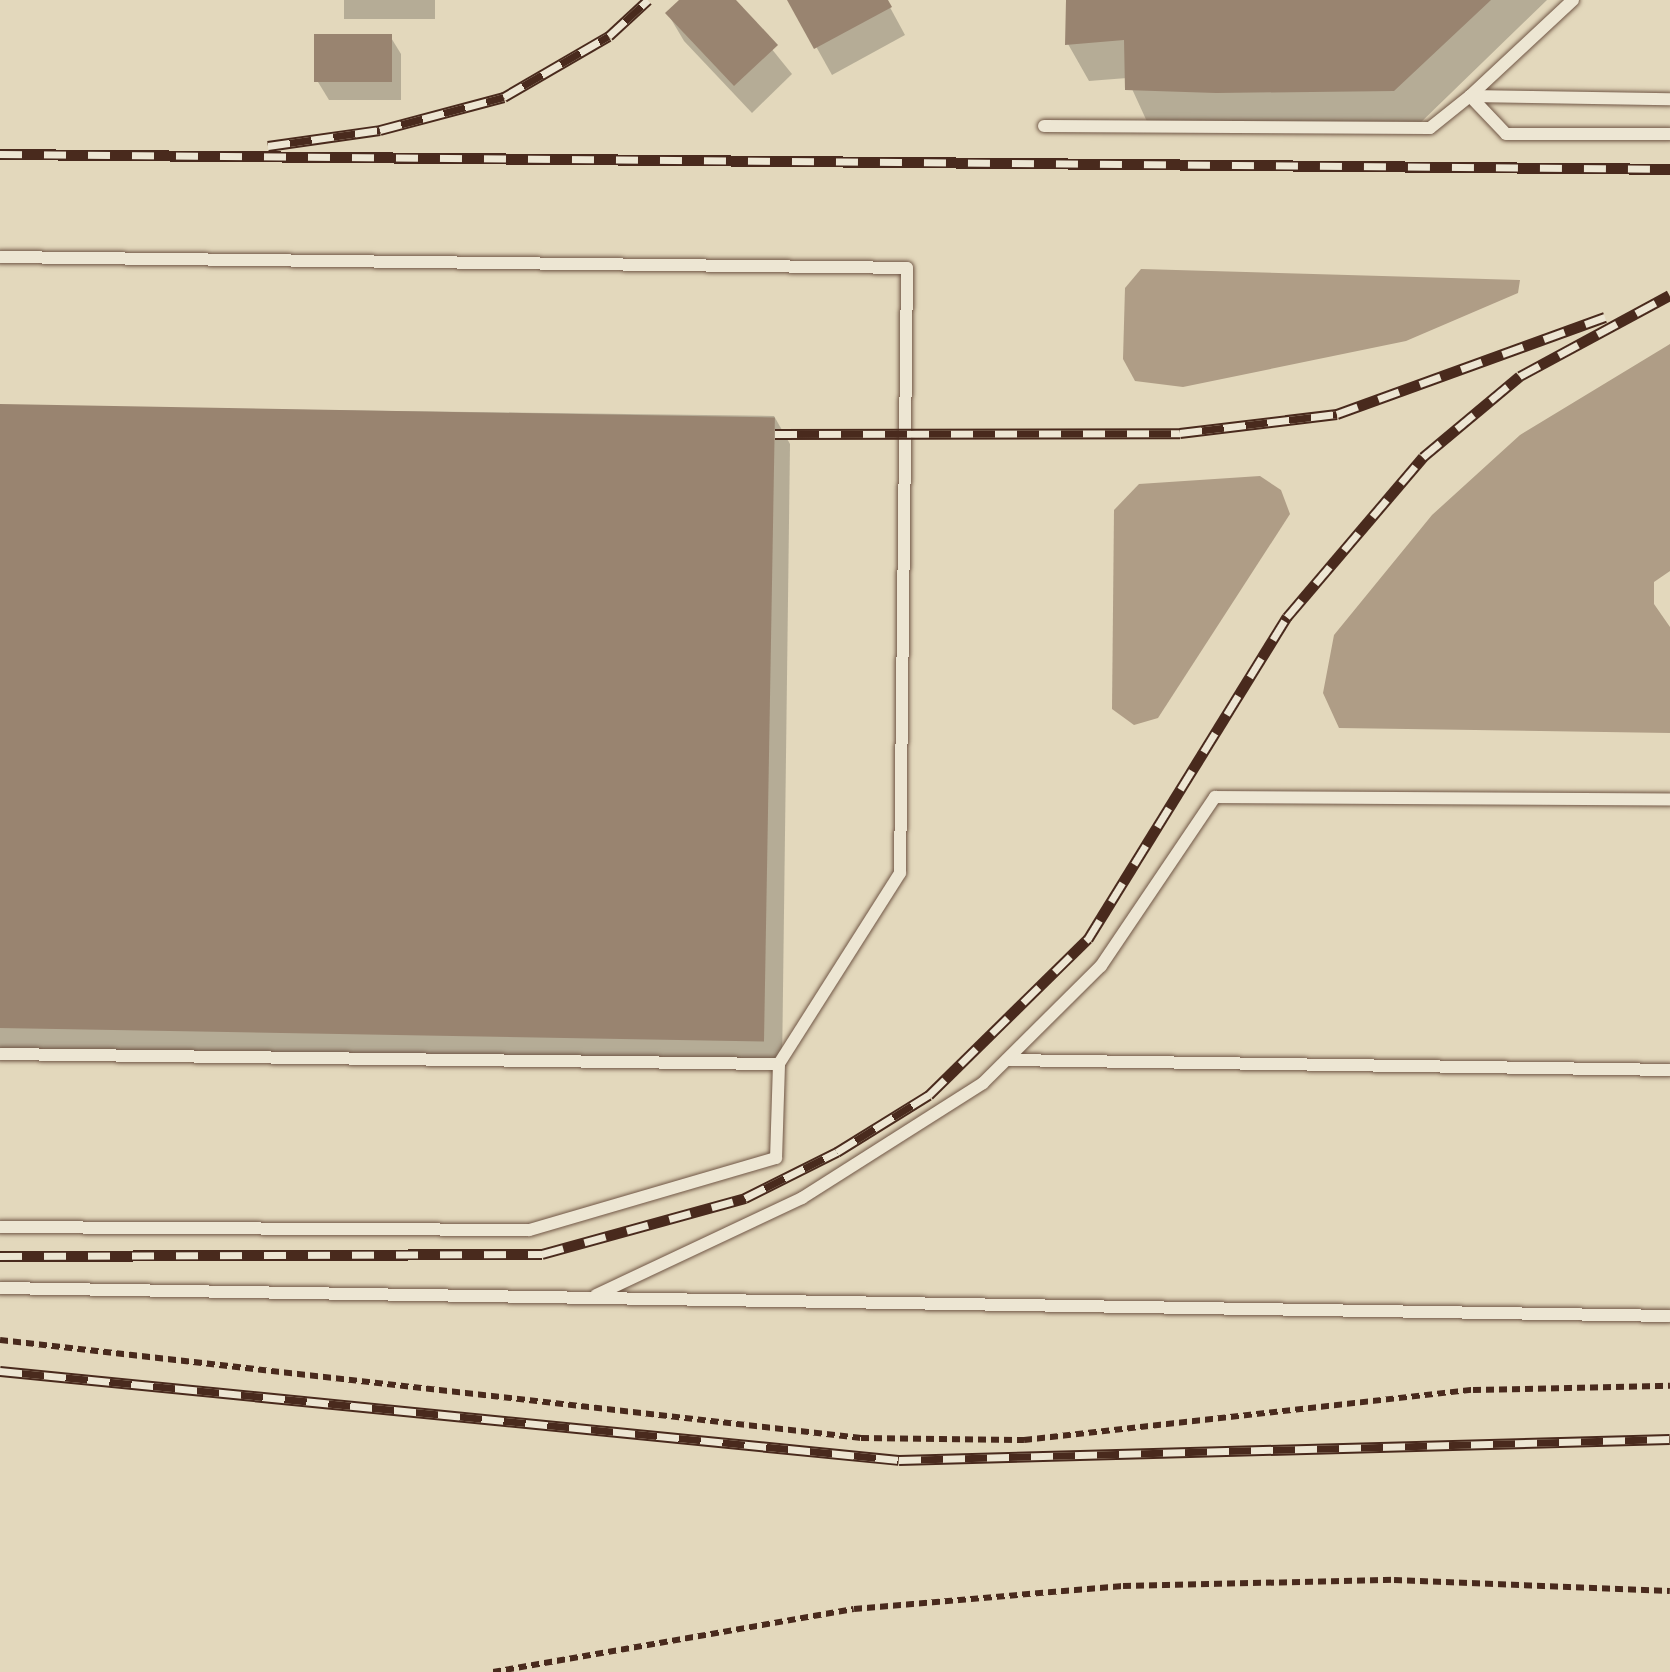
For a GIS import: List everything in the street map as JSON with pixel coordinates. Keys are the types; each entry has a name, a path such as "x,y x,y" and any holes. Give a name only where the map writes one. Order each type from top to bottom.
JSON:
{"lane":[{"path":"1044,126 1430,128 1573,0"},
{"path":"1470,96 1670,99"},
{"path":"1470,96 1506,134 1670,134"},
{"path":"0,257 907,268 900,873 778,1064 776,1158 529,1230 0,1227"},
{"path":"589,1298 802,1198 1006,1060 1100,966 1215,797 1670,799"},
{"path":"0,1054 778,1064"},
{"path":"1006,1060 1670,1070"},
{"path":"0,1288 1670,1316"}],"path":[{"path":"0,1340 861,1438 1024,1440 1473,1390 1670,1386"},
{"path":"492,1672 854,1610 1124,1586 1394,1580 1670,1591"}],"shaded area":[{"path":"1141,269 1520,280 1518,293 1406,341 1183,387 1135,381 1123,359 1125,288"},
{"path":"1670,344 1670,571 1654,582 1654,604 1670,627 1670,733 1339,728 1323,693 1334,635 1432,515 1520,435"},
{"path":"1260,476 1281,490 1290,514 1158,718 1134,725 1112,709 1114,510 1139,484"}],"building":[{"path":"679,0 736,0 778,45 734,86 665,13"},
{"path":"787,0 888,0 892,7 814,49"},
{"path":"1066,0 1491,0 1394,91 1216,93 1125,90 1124,40 1065,45"},
{"path":"314,34 392,34 392,82 314,82"},
{"path":"0,404 775,418 764,1041 0,1028"}],"railway":[{"path":"268,146 380,130 504,97 609,36 648,0"},
{"path":"0,154 1670,169"},
{"path":"0,1256 542,1254 745,1198 837,1152 929,1095 1088,939 1287,617 1423,457 1520,376 1670,295"},
{"path":"775,434 1180,433 1337,414 1605,317"},
{"path":"0,1371 899,1460 1670,1439"}]}
